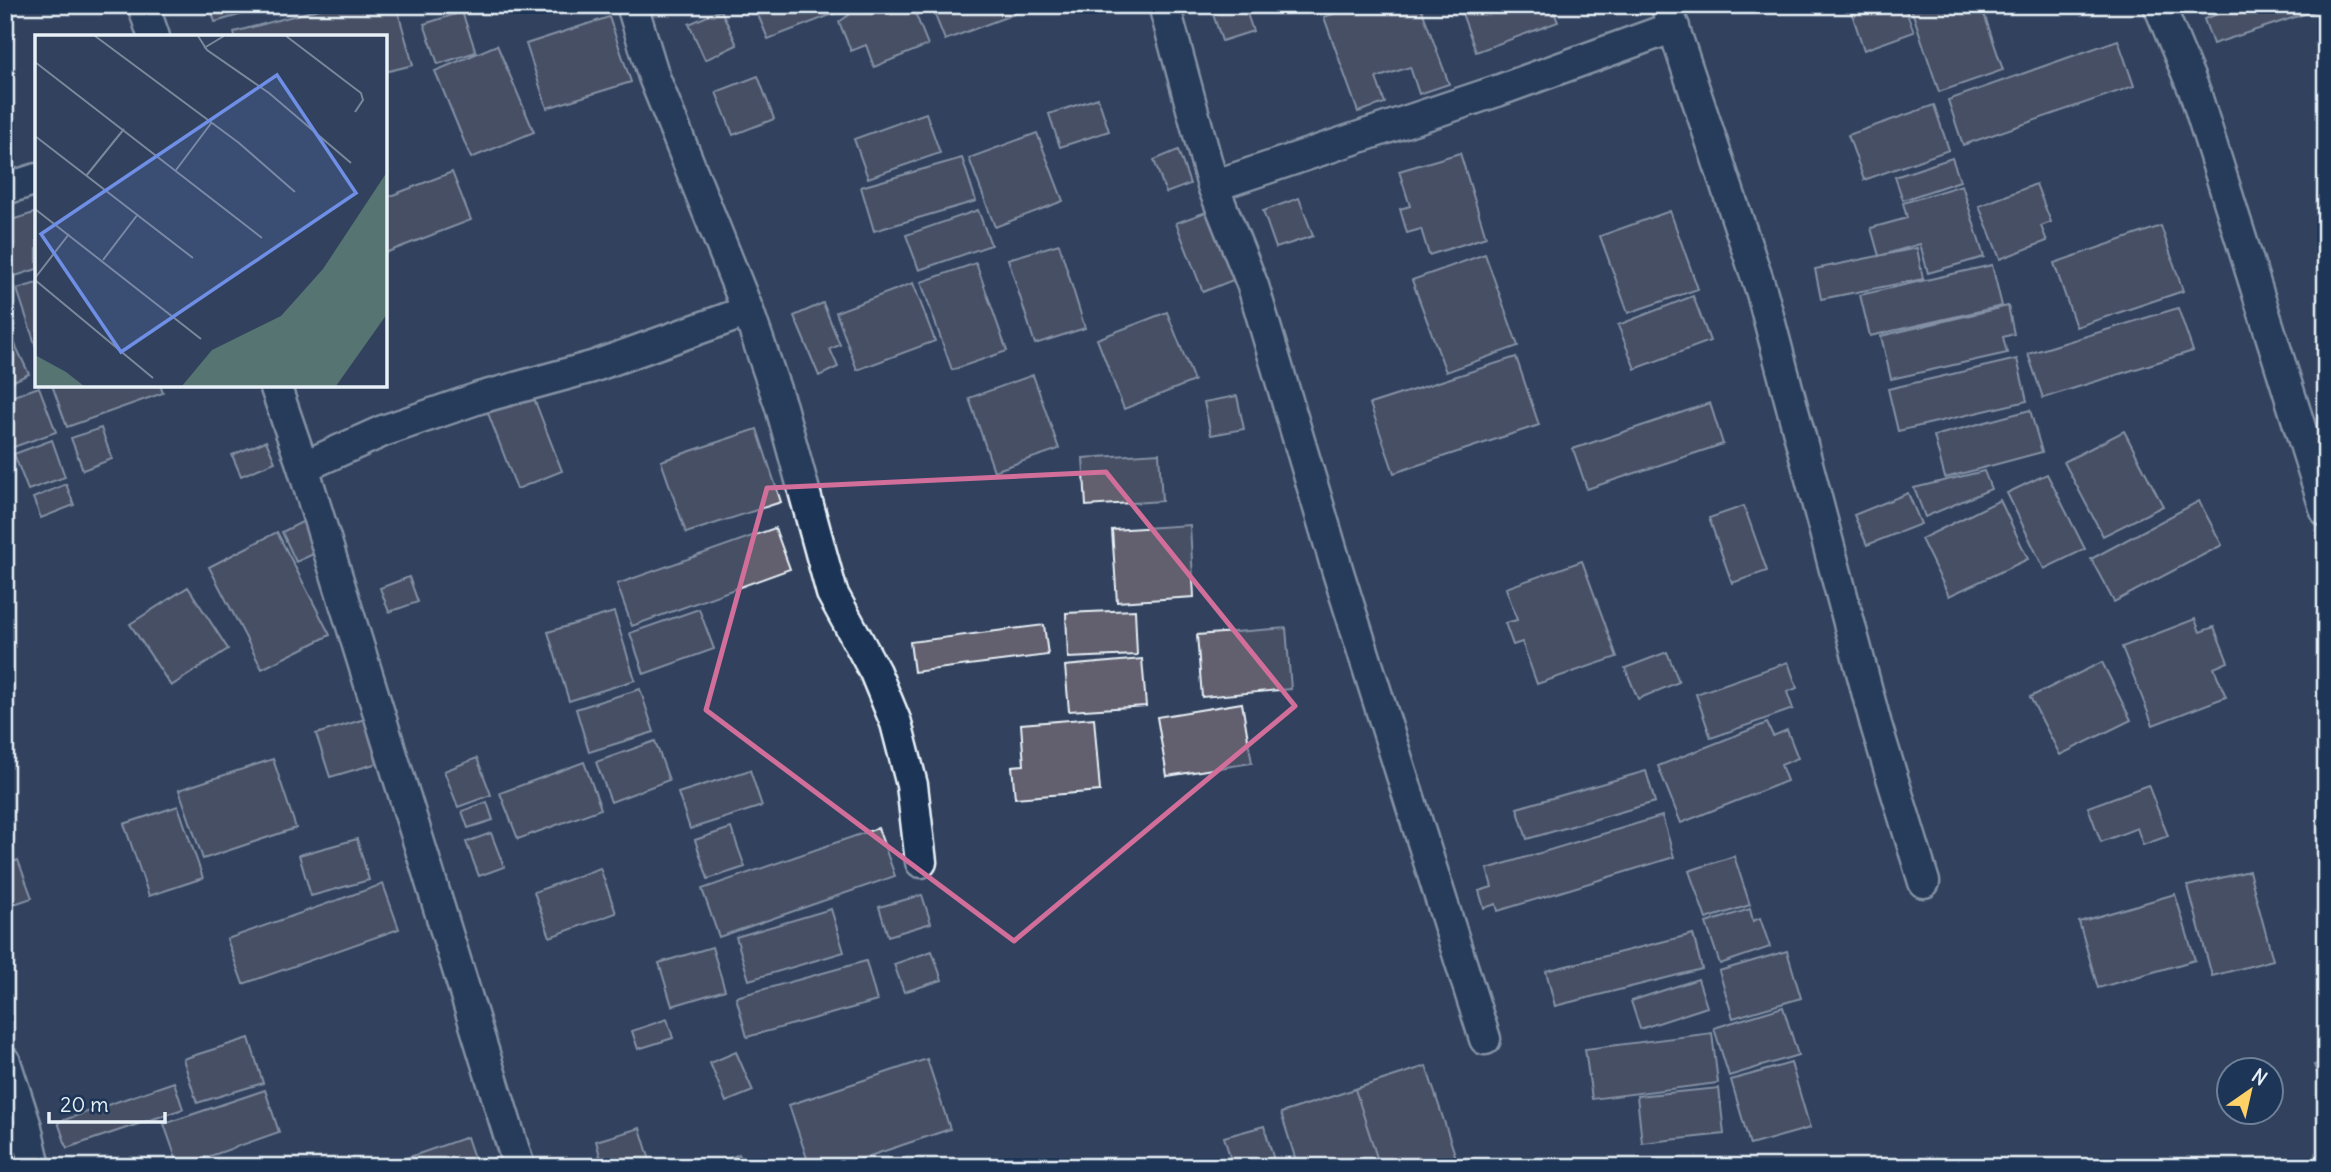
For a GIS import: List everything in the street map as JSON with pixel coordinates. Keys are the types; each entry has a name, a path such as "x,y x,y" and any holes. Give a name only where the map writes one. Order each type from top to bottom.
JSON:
{"street":[{"path":"143,5 153,35"},
{"path":"632,5 654,77 748,311 781,407 832,593 875,672 896,723 912,785 920,862"},
{"path":"1164,5 1213,186 1253,286 1338,572 1485,1039"},
{"path":"2158,5 2195,92 2326,511"},
{"path":"1213,186 1497,91 1670,16 1762,293 1876,725 1924,882"},
{"path":"5,189 35,180"},
{"path":"303,467 383,430 479,398 592,367 748,311"},
{"path":"276,387 303,467 519,1167"},
{"path":"5,1062 26,1127 35,1167"}],"highlighted area":[{"path":"1106,472 1295,706 1014,941 706,710 767,488"}],"building":[{"path":"210,5 274,5 215,22"},
{"path":"334,5 396,5 413,65 387,72 387,35 235,35 234,32"},
{"path":"754,5 834,5 836,13 768,39"},
{"path":"845,5 912,5 928,45 874,67 866,45 851,51 839,22 849,15"},
{"path":"931,5 1032,5 1033,7 945,40"},
{"path":"1210,5 1244,5 1253,31 1222,41"},
{"path":"1359,5 1420,5 1449,84 1419,94 1410,67 1376,78 1385,103 1358,112 1324,17"},
{"path":"1459,5 1551,5 1558,22 1476,52"},
{"path":"1849,5 1904,5 1914,32 1864,50"},
{"path":"1910,5 1981,5 2003,70 1939,92"},
{"path":"2237,5 2326,7 2213,44 2204,19"},
{"path":"721,10 737,45 705,60 689,24"},
{"path":"462,12 476,52 438,64 424,24"},
{"path":"609,17 631,82 547,108 526,44"},
{"path":"2118,40 2134,86 1963,145 1948,100"},
{"path":"497,45 534,132 471,158 435,71"},
{"path":"758,76 774,119 733,135 716,92"},
{"path":"1098,98 1109,131 1060,147 1049,114"},
{"path":"1934,105 1949,150 1864,180 1848,135"},
{"path":"926,113 940,153 868,178 854,139"},
{"path":"1037,133 1063,201 995,227 969,158"},
{"path":"1178,150 1190,184 1166,193 1154,160"},
{"path":"1460,153 1486,237 1429,255 1421,229 1407,233 1400,209 1410,206 1399,171"},
{"path":"962,158 976,201 874,231 861,187"},
{"path":"1952,158 1960,181 1903,200 1895,177"},
{"path":"452,172 471,220 387,252 387,197"},
{"path":"2036,184 2051,222 2041,226 2047,241 2000,259 1979,206"},
{"path":"1962,185 1984,257 1928,273 1920,244 1879,256 1871,228 1907,218 1903,203"},
{"path":"1299,198 1313,236 1276,248 1263,211"},
{"path":"978,210 991,245 919,270 906,235"},
{"path":"1670,211 1698,289 1628,313 1600,236"},
{"path":"1206,212 1233,280 1203,292 1176,223"},
{"path":"35,213 35,270 9,278 5,265 5,222"},
{"path":"2161,226 2183,291 2076,327 2054,263"},
{"path":"1059,244 1085,328 1035,344 1008,259"},
{"path":"1917,248 1923,279 1821,299 1815,269"},
{"path":"1485,254 1518,346 1446,372 1412,280"},
{"path":"976,263 1007,351 952,370 921,282"},
{"path":"1992,265 2002,306 1870,336 1860,295"},
{"path":"913,283 935,341 857,370 836,312"},
{"path":"35,284 35,344 17,289"},
{"path":"1693,296 1710,341 1635,369 1618,325"},
{"path":"823,303 840,345 830,349 838,367 819,376 794,316"},
{"path":"2008,306 2014,334 2003,337 2007,353 1891,379 1881,336"},
{"path":"2178,308 2193,351 2043,398 2028,354"},
{"path":"1167,312 1194,381 1124,409 1097,339"},
{"path":"5,323 29,374 5,385"},
{"path":"1516,357 1539,425 1394,473 1370,404"},
{"path":"2017,359 2027,401 1898,431 1888,389"},
{"path":"1033,375 1059,449 994,471 969,398"},
{"path":"39,387 56,432 5,450 5,399"},
{"path":"53,387 161,387 163,393 67,427"},
{"path":"533,396 562,471 517,489 488,413"},
{"path":"1237,396 1244,429 1211,435 1204,402"},
{"path":"1710,403 1723,444 1587,489 1573,449"},
{"path":"2030,410 2042,452 1945,478 1934,436"},
{"path":"101,428 112,459 83,470 71,438"},
{"path":"757,429 781,502 686,533 661,461"},
{"path":"2124,431 2163,506 2103,536 2064,462"},
{"path":"52,440 65,477 28,490 14,454"},
{"path":"266,441 275,462 241,476 232,455"},
{"path":"1159,453 1162,501 1086,506 1083,458"},
{"path":"1984,471 1991,489 1925,517 1914,488"},
{"path":"2047,474 2085,549 2044,569 2007,493"},
{"path":"66,484 74,505 41,518 33,498"},
{"path":"1908,493 1921,524 1867,545 1854,515"},
{"path":"2000,500 2028,559 1949,596 1921,539"},
{"path":"2199,501 2222,545 2114,602 2091,559"},
{"path":"1744,506 1767,571 1732,583 1709,518"},
{"path":"306,520 320,551 296,562 282,532"},
{"path":"1190,525 1194,597 1117,602 1112,530"},
{"path":"775,528 790,569 632,626 617,584"},
{"path":"277,532 330,635 262,669 209,567"},
{"path":"1582,561 1617,657 1537,684 1522,642 1513,645 1505,623 1517,620 1506,588"},
{"path":"409,577 418,602 389,612 380,588"},
{"path":"188,587 228,649 171,686 130,624"},
{"path":"699,609 714,649 644,674 630,633"},
{"path":"1135,610 1137,655 1068,658 1066,613"},
{"path":"614,612 635,680 569,701 548,632"},
{"path":"2195,619 2200,632 2214,627 2228,662 2214,668 2226,697 2153,725 2122,647"},
{"path":"1044,625 1048,655 914,672 910,642"},
{"path":"1286,628 1291,689 1202,697 1197,635"},
{"path":"1667,652 1679,682 1638,699 1625,668"},
{"path":"1142,659 1146,706 1069,711 1065,666"},
{"path":"1788,662 1797,688 1787,692 1793,709 1711,738 1696,694"},
{"path":"2102,662 2131,720 2060,755 2030,697"},
{"path":"640,689 654,732 589,752 576,709"},
{"path":"1242,703 1252,763 1167,776 1157,717"},
{"path":"371,717 385,761 330,777 316,734"},
{"path":"1094,718 1100,791 1015,798 1012,766 1024,765 1021,724"},
{"path":"1767,723 1773,736 1787,730 1798,758 1781,765 1787,781 1681,823 1658,766"},
{"path":"655,741 669,780 611,802 596,762"},
{"path":"477,758 491,795 458,807 444,771"},
{"path":"273,759 296,828 203,859 179,790"},
{"path":"584,762 601,809 518,839 500,793"},
{"path":"750,770 762,806 690,829 678,793"},
{"path":"1646,771 1655,802 1527,839 1517,808"},
{"path":"2148,785 2168,836 2143,845 2137,828 2101,842 2088,807"},
{"path":"487,802 493,820 468,828 462,811"},
{"path":"178,806 203,878 149,896 124,824"},
{"path":"1662,816 1674,857 1498,911 1496,904 1484,908 1479,891 1492,887 1487,869"},
{"path":"731,828 745,867 708,879 695,840"},
{"path":"878,828 895,876 719,937 702,889"},
{"path":"491,833 504,867 479,876 466,842"},
{"path":"357,839 369,880 311,896 299,855"},
{"path":"1734,856 1750,905 1706,919 1689,871"},
{"path":"18,860 32,898 5,907 5,865"},
{"path":"600,868 616,913 550,937 534,892"},
{"path":"2249,871 2273,960 2212,976 2188,886"},
{"path":"383,884 399,929 243,984 227,939"},
{"path":"2175,894 2195,960 2098,988 2079,922"},
{"path":"922,895 931,923 888,936 879,907"},
{"path":"831,909 844,952 749,980 736,937"},
{"path":"1750,909 1753,921 1760,918 1770,947 1720,964 1706,923"},
{"path":"1693,934 1702,969 1555,1006 1546,971"},
{"path":"712,947 725,990 672,1006 659,963"},
{"path":"932,951 942,980 904,992 894,964"},
{"path":"1787,951 1801,998 1733,1018 1719,971"},
{"path":"866,961 877,1001 747,1037 736,997"},
{"path":"1698,979 1707,1007 1640,1029 1631,1001"},
{"path":"1783,1007 1798,1055 1729,1076 1714,1028"},
{"path":"667,1019 673,1038 638,1049 632,1031"},
{"path":"1712,1033 1718,1083 1592,1099 1585,1049"},
{"path":"249,1038 263,1083 197,1103 183,1059"},
{"path":"736,1052 753,1091 726,1102 710,1063"},
{"path":"927,1059 950,1129 837,1167 810,1167 789,1105"},
{"path":"2326,1061 2326,1095 2314,1065"},
{"path":"1791,1063 1810,1128 1750,1145 1731,1080"},
{"path":"1426,1066 1459,1167 1380,1167 1355,1089"},
{"path":"174,1082 183,1109 67,1148 58,1122"},
{"path":"1719,1088 1724,1134 1642,1143 1637,1096"},
{"path":"1355,1089 1380,1167 1298,1167 1281,1113"},
{"path":"265,1090 279,1132 179,1167 164,1124"},
{"path":"1264,1126 1276,1167 1233,1167 1224,1137"},
{"path":"640,1128 652,1167 603,1167 596,1141"},
{"path":"467,1137 477,1167 381,1167"},
{"path":"739,1154 744,1167 710,1167"}]}
